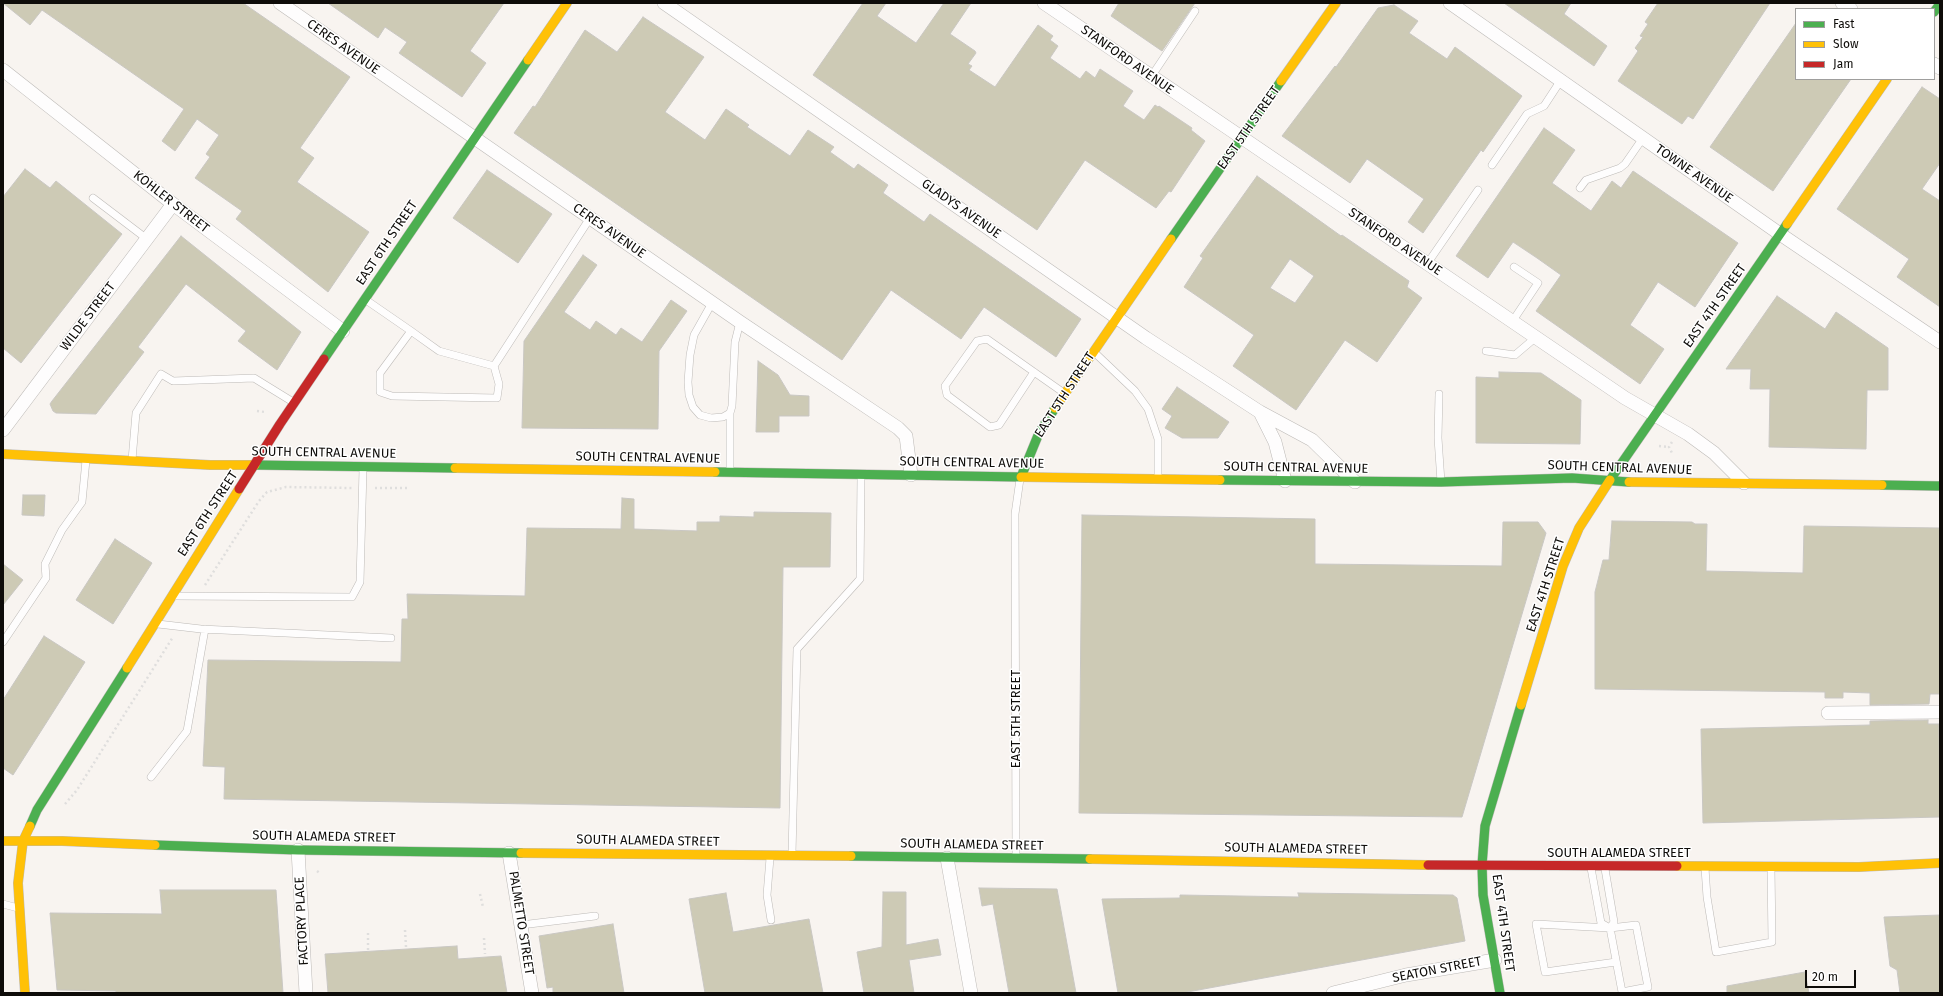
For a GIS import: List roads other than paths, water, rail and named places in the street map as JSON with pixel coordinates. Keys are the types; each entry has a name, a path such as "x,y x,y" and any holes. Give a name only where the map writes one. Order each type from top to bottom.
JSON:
{"main road":[{"name":"EAST 6TH STREET","path":"25,993 18,883 23,841 37,810 171,596 295,403 343,330 567,3"},
{"name":"EAST 5TH STREET","path":"1020,477 1039,433 1116,317 1336,3"},
{"name":"EAST 4TH STREET","path":"1500,993 1484,895 1482,865 1485,826 1563,566 1579,528 1633,445 1886,80"},
{"name":"SOUTH CENTRAL AVENUE","path":"3,454 210,465 1355,482 1441,482 1572,478 1610,481 1940,486"},
{"name":"SOUTH ALAMEDA STREET","path":"3,841 62,841 298,850 1482,865 1859,867 1940,864"}],"street":[{"name":"CERES AVENUE","path":"280,3 712,303 898,428 906,436 912,475"},
{"name":"GLADYS AVENUE","path":"664,3 1116,317 1260,412 1312,440 1355,482"},
{"name":"STANFORD AVENUE","path":"1044,3 1535,338 1625,398 1688,434 1714,454 1744,483"},
{"name":"TOWNE AVENUE","path":"1450,3 1780,234 1940,342"},
{"name":"KOHLER STREET","path":"3,70 173,204 343,330"},
{"name":"WILDE STREET","path":"3,430 173,204"},
{"path":"1260,412 1275,442 1285,481"},
{"path":"1828,713 1940,712"},
{"name":"FACTORY PLACE","path":"298,850 306,993"},
{"name":"PALMETTO STREET","path":"510,853 532,993"},
{"path":"947,858 971,993"},
{"name":"SEATON STREET","path":"1333,993 1406,975 1495,960"}],"lane":[{"path":"1151,77 1195,11"},
{"path":"1492,165 1527,114 1544,106 1561,80"},
{"path":"1580,188 1586,180 1620,168 1625,164 1643,138"},
{"path":"1426,264 1478,190"},
{"path":"93,198 147,239"},
{"path":"411,331 380,373 380,392 392,396 497,398 499,384 494,366 590,218"},
{"path":"1512,322 1538,283 1514,267"},
{"path":"365,299 439,351 494,366"},
{"path":"712,303 694,335 690,362 689,395 693,407 700,415 711,418 723,417 730,413"},
{"path":"730,472 730,413 732,406 734,349 740,322"},
{"path":"1486,351 1515,355 1535,338"},
{"path":"1034,372 998,425 990,427 947,395 945,386 977,341 987,339 1066,394"},
{"path":"1093,352 1135,390 1148,409 1158,439 1158,480"},
{"path":"132,460 136,413 161,374 173,381 254,378 295,403"},
{"path":"1439,394 1438,438 1441,482"},
{"path":"3,642 46,578 45,564 58,536 82,502 86,458"},
{"path":"171,596 352,597 360,582 363,467"},
{"path":"792,856 797,649 860,579 861,475"},
{"name":"EAST 5TH STREET","path":"1016,859 1015,514 1020,477"},
{"path":"154,624 205,630 391,638"},
{"path":"151,777 187,731 205,630"},
{"path":"771,856 767,894 771,920"},
{"path":"1591,865 1601,923 1610,928"},
{"path":"1604,865 1614,922 1610,928 1622,992 1648,987 1636,925 1610,928 1536,924 1545,972 1616,962"},
{"path":"1705,866 1707,897 1716,952 1772,942 1770,866"},
{"path":"3,904 20,908"},
{"path":"521,925 595,916"}]}
